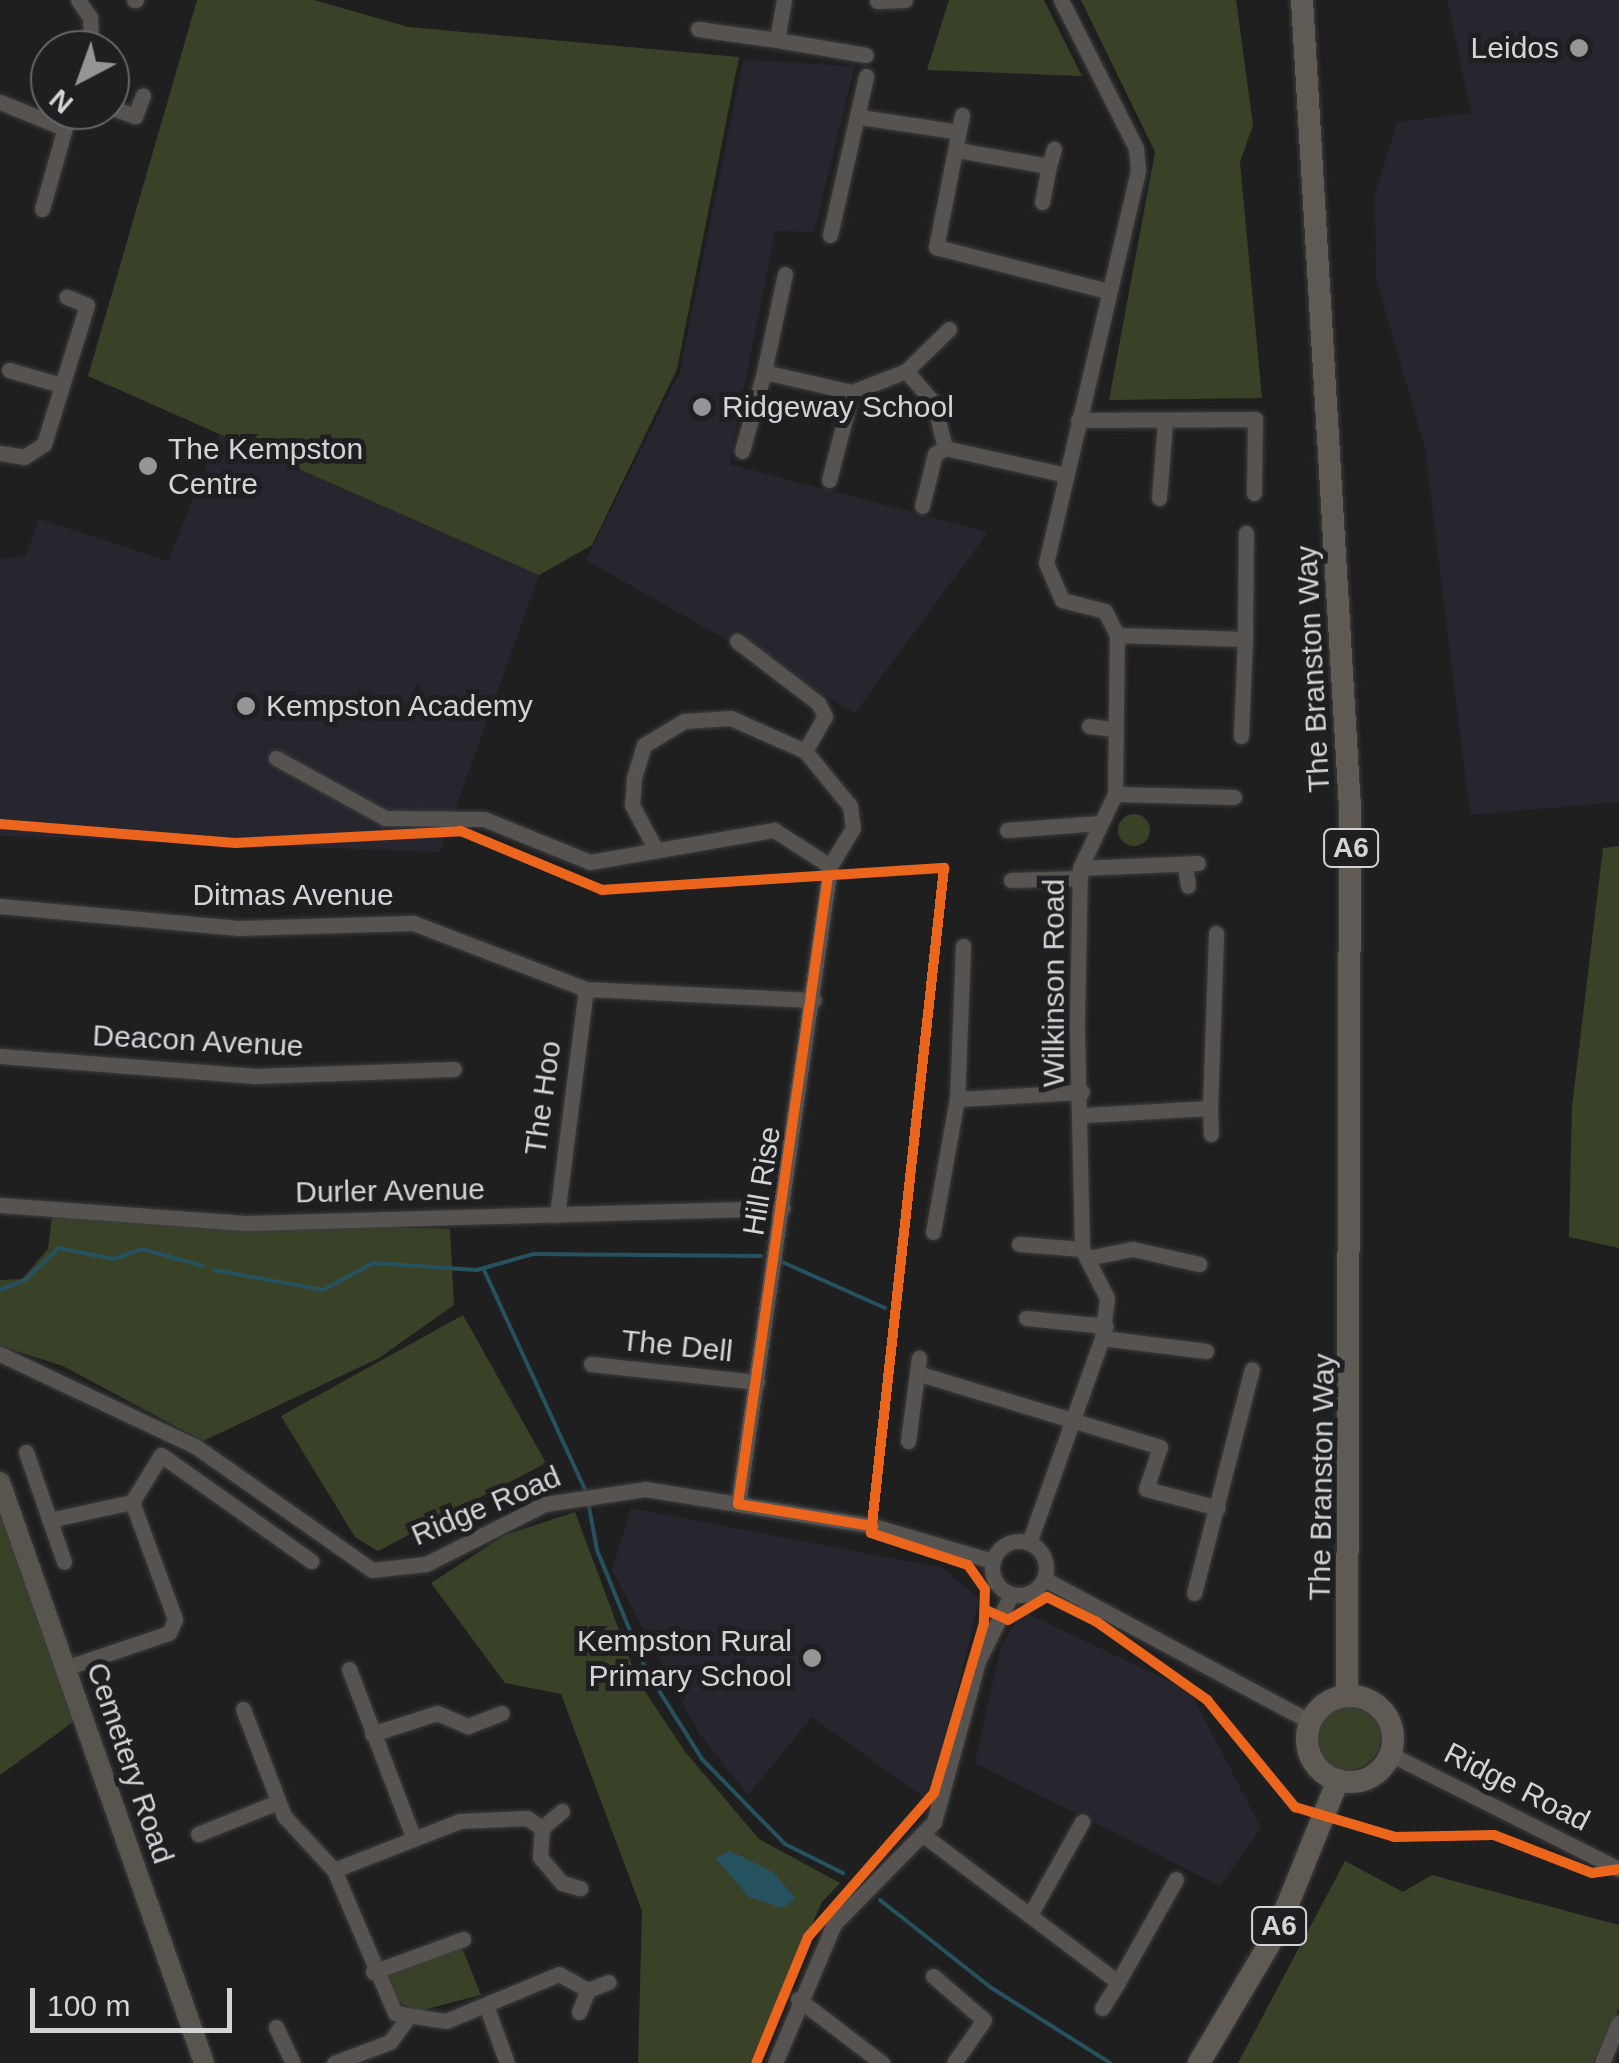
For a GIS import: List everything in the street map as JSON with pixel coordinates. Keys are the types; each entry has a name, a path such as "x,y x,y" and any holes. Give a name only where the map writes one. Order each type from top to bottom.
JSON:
{"highway":[{"name":"The Branston Way","path":"1302,0 1350,808 1347,1696"},
{"path":"1347,1696 1382,1710 1390,1754 1368,1778 1338,1780 1312,1758 1310,1722 1347,1696"},
{"name":"A6","path":"1199,2063 1277,1931 1338,1780"}],"main road":[{"name":"Cemetery Road","path":"0,1482 204,2063"}],"street":[{"path":"777,40 784,0"},
{"path":"877,1 906,0"},
{"path":"1060,0 1136,148 1046,563 1050,584 1062,600 1105,611 1117,635 1245,639"},
{"path":"84,2 88,30"},
{"path":"698,30 866,56"},
{"path":"830,235 860,117 866,76"},
{"path":"130,114 135,116 143,95"},
{"path":"0,102 30,114"},
{"path":"962,115 936,247 1107,291"},
{"path":"860,117 960,132"},
{"path":"42,209 63,130"},
{"path":"1042,202 1054,149"},
{"path":"957,150 1049,166"},
{"path":"742,451 785,274"},
{"path":"0,454 37,452 87,304 67,297"},
{"path":"764,372 852,392 906,370 950,329"},
{"path":"9,370 61,385"},
{"path":"906,370 934,403 945,448 922,506"},
{"path":"828,480 852,392"},
{"path":"1078,420 1166,423 1255,419 1254,492"},
{"path":"1159,498 1166,423"},
{"path":"945,448 1066,475"},
{"path":"1241,736 1246,533"},
{"name":"Wilkinson Road","path":"1104,1332 1108,1298 1084,1254 1080,873 1115,794 1117,635"},
{"path":"737,641 818,703 825,716 805,751"},
{"path":"276,758 384,818 484,819 590,862 774,830 830,866 853,828 850,806 805,751 731,718 660,730 640,752 632,804 656,850"},
{"path":"1089,726 1114,730"},
{"path":"1115,794 1234,797"},
{"path":"1007,830 1100,823"},
{"path":"1011,880 1191,864 1188,886"},
{"name":"Hill Rise","path":"738,1504 814,1000 830,866"},
{"name":"Ditmas Avenue","path":"0,906 238,928 413,923 586,989 814,1000"},
{"path":"1211,1134 1216,933"},
{"path":"933,1232 957,1099 963,946"},
{"name":"The Hoo","path":"557,1215 586,989"},
{"name":"Deacon Avenue","path":"0,1056 255,1076 454,1069"},
{"path":"957,1099 1082,1092"},
{"path":"1085,1115 1210,1108"},
{"name":"Durler Avenue","path":"0,1205 248,1222 783,1208"},
{"path":"1019,1244 1084,1254 1133,1249 1199,1264"},
{"path":"1026,1318 1206,1351"},
{"path":"1029,1543 1104,1332"},
{"name":"Ridge Road","path":"0,1354 196,1446 372,1570 426,1564 588,1494 738,1504 873,1526 993,1561"},
{"name":"The Dell","path":"591,1364 757,1382"},
{"path":"908,1441 918,1366 1160,1447 1146,1489 1218,1508"},
{"path":"1194,1593 1252,1369"},
{"path":"26,1452 64,1562"},
{"path":"49,1520 132,1502 161,1455 311,1560"},
{"path":"65,1668 169,1632 175,1619 132,1502"},
{"path":"1011,1594 996,1583 993,1561 1010,1543 1029,1543 1044,1558 1044,1579"},
{"path":"775,2063 798,1999 834,1924 922,1834 946,1796 978,1662 1011,1594 1044,1579"},
{"path":"1044,1579 1114,1613 1310,1722"},
{"path":"348,1668 414,1839"},
{"path":"243,1710 278,1802 334,1870 385,2002 406,2020 431,2024 487,2008 559,1974 588,1990"},
{"path":"372,1734 436,1713 468,1726 502,1713"},
{"name":"Ridge Road","path":"1390,1754 1619,1869"},
{"path":"198,1834 278,1802"},
{"path":"562,1811 542,1828 540,1857 562,1883 580,1888"},
{"path":"334,1870 460,1821 527,1818 542,1828"},
{"path":"1030,1915 1082,1822"},
{"path":"922,1834 1118,1982"},
{"path":"1102,2008 1176,1879"},
{"path":"373,1972 463,1939"},
{"path":"934,1976 984,2020 954,2063"},
{"path":"579,2012 588,1990 609,1982"},
{"path":"798,1999 882,2063"},
{"path":"487,2008 507,2063"},
{"path":"334,2063 381,2056 406,2020"},
{"path":"1602,2063 1619,2022"},
{"path":"276,2026 293,2063"}],"shaded area":[{"path":"1447,0 1619,0 1619,802 1470,815 1425,448 1376,279 1375,194 1397,122 1471,113"},
{"name":"Ridgeway School","path":"743,60 855,66 814,232 775,231 729,464 988,532 855,713 586,560 680,372"},
{"name":"Kempston Academy","path":"219,434 539,575 440,852 0,836 0,559 26,555 39,519 168,561"},
{"name":"Kempston Rural Primary School","path":"631,1508 943,1568 979,1600 930,1802 812,1717 748,1795 698,1732 612,1570"},
{"path":"1022,1611 1190,1691 1261,1828 1220,1886 975,1763 1001,1646"}],"green space":[{"path":"197,0 314,0 408,27 739,57 677,369 592,545 539,575 88,376"},
{"path":"949,0 1044,0 1082,76 927,70"},
{"path":"1081,0 1236,0 1253,125 1240,162 1262,398 1109,400 1155,152"},
{"path":"1134,814 1145,819 1150,830 1145,841 1134,846 1123,841 1118,830 1123,819"},
{"path":"1619,846 1619,1248 1569,1237 1572,1107 1603,848"},
{"path":"52,1217 450,1229 454,1305 379,1358 203,1441 63,1366 0,1346 0,1280 22,1279 48,1249"},
{"path":"463,1315 546,1463 378,1551 355,1537 281,1416"},
{"path":"0,1495 80,1717 0,1775"},
{"path":"575,1512 638,1681 686,1753 759,1839 840,1883 822,1902 750,2063 638,2063 642,1911 561,1694 505,1683 431,1583 505,1535"},
{"path":"1348,1704 1371,1714 1381,1737 1371,1760 1348,1770 1325,1760 1315,1737 1325,1714"},
{"path":"1345,1861 1403,1892 1432,1875 1619,1925 1619,2008 1593,2063 1238,2063"},
{"path":"461,1945 481,1995 415,2012 394,1998 385,1975"}],"water":[{"path":"730,1851 773,1872 796,1899 782,1908 749,1897 715,1858"}],"waterway":[{"path":"0,1290 25,1280 59,1248 114,1259 142,1249 203,1266"},
{"path":"214,1270 323,1290 373,1263 477,1270 533,1254 761,1256"},
{"path":"780,1261 885,1308"},
{"path":"484,1270 586,1492"},
{"path":"588,1501 597,1550 646,1670 702,1759 785,1844 843,1873"},
{"path":"880,1900 990,1987 1110,2063"}],"cycle path":[{"path":"0,824 235,843 461,831 602,890 944,868 871,1533 968,1565 985,1589 984,1623 934,1793 808,1937 756,2063"},
{"path":"828,876 738,1504 873,1526"},
{"path":"986,1610 1008,1620 1047,1597 1097,1622 1207,1700 1295,1807 1395,1837 1494,1835 1592,1873 1619,1869"}],"place":[{"name":"Leidos","path":"1579,48"},
{"name":"Ridgeway School","path":"702,407"},
{"name":"The Kempston Centre","path":"148,466"},
{"name":"Kempston Academy","path":"246,706"},
{"name":"Kempston Rural Primary School","path":"812,1658"}]}
